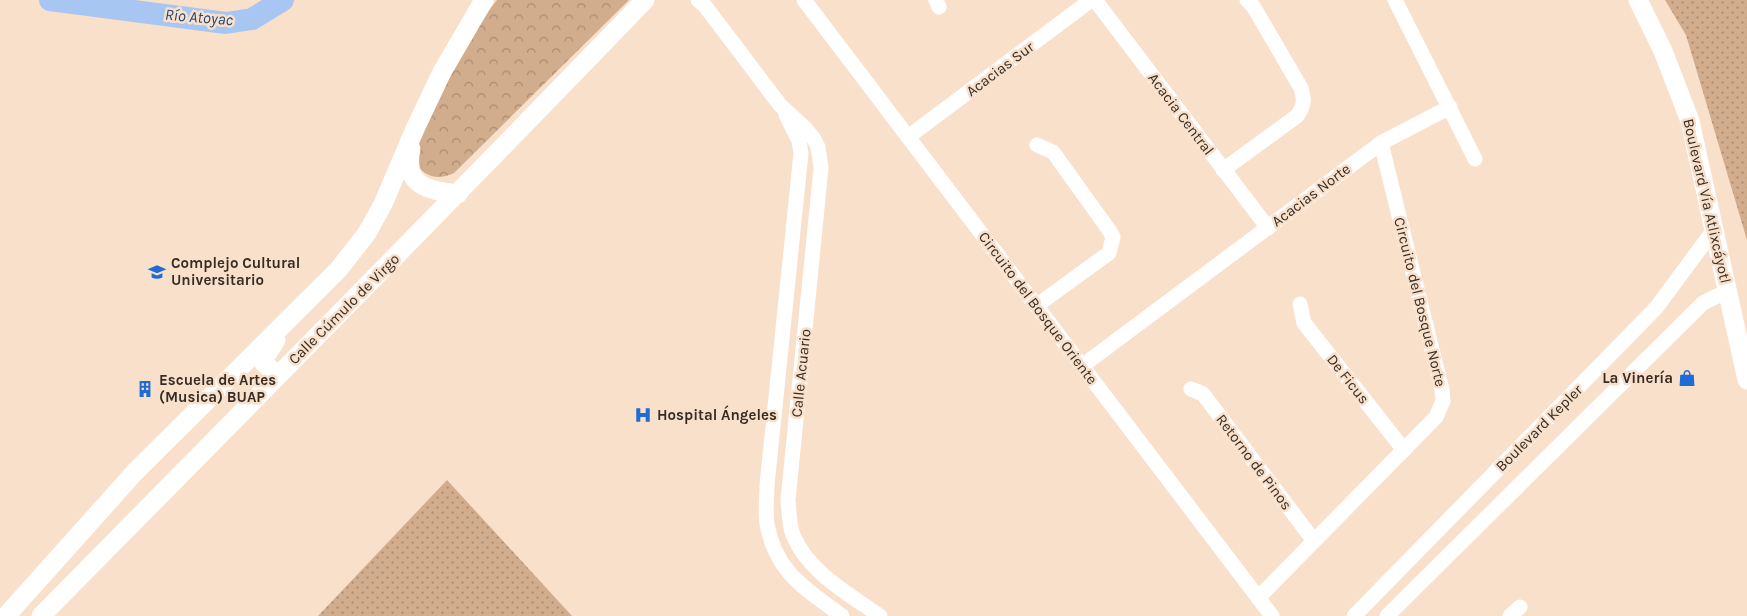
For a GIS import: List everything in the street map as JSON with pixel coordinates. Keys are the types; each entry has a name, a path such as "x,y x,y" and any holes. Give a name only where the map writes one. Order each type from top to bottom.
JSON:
{"main road":[{"path":"8,615 135,472 339,269 367,233 384,204 415,129 442,72 484,0"},
{"name":"Calle Cúmulo de Virgo","path":"41,616 458,194 645,0"},
{"name":"Boulevard Vía Atlixcáyotl","path":"1638,0 1663,51 1690,120 1747,380"},
{"path":"415,129 409,158 410,172 416,182 427,188 458,194"},
{"path":"277,376 263,362 292,316"}],"street":[{"name":"Circuito del Bosque Oriente","path":"804,0 1272,616"},
{"name":"Acacias Sur","path":"908,137 1091,0"},
{"name":"Acacia Central","path":"1095,0 1268,228"},
{"path":"1223,170 1297,116 1303,108 1304,98 1301,88 1263,22 1247,0"},
{"path":"1395,0 1475,159"},
{"name":"Calle Acuario","path":"702,2 780,105 805,128 818,147 821,168 788,500 792,534 807,559 825,576 880,616"},
{"name":"Calle Acuario","path":"780,105 798,141 801,153 768,476 767,522 774,550 787,572 807,590 842,616"},
{"name":"Acacias Norte","path":"1082,366 1381,143 1450,107"},
{"name":"Circuito del Bosque Norte","path":"1258,598 1436,417 1443,401 1442,390 1381,143"},
{"path":"1036,306 1109,253 1112,237 1109,230 1053,152 1037,145"},
{"name":"Boulevard Kepler","path":"1354,616 1656,308 1713,230"},
{"name":"Boulevard Kepler","path":"1387,616 1703,303 1727,291"},
{"name":"De Ficus","path":"1300,304 1304,324 1404,450"},
{"name":"Retorno de Pinos","path":"1191,389 1203,394 1314,541"}],"green space":[{"path":"497,0 629,0 454,173 443,177 434,177 425,173 417,166 416,148 430,112 477,26"},
{"path":"1665,0 1747,0 1747,240 1686,35"},
{"path":"447,480 572,616 318,616"}],"waterway":[{"name":"Río Atoyac","path":"50,0 226,23 252,19 283,0"}],"place":[{"name":"Complejo Cultural Universitario","path":"157,272"},
{"name":"La Vinería","path":"1687,378"},
{"name":"Escuela de Artes (Musica) BUAP","path":"145,389"},
{"name":"Hospital Ángeles","path":"643,415"}]}
